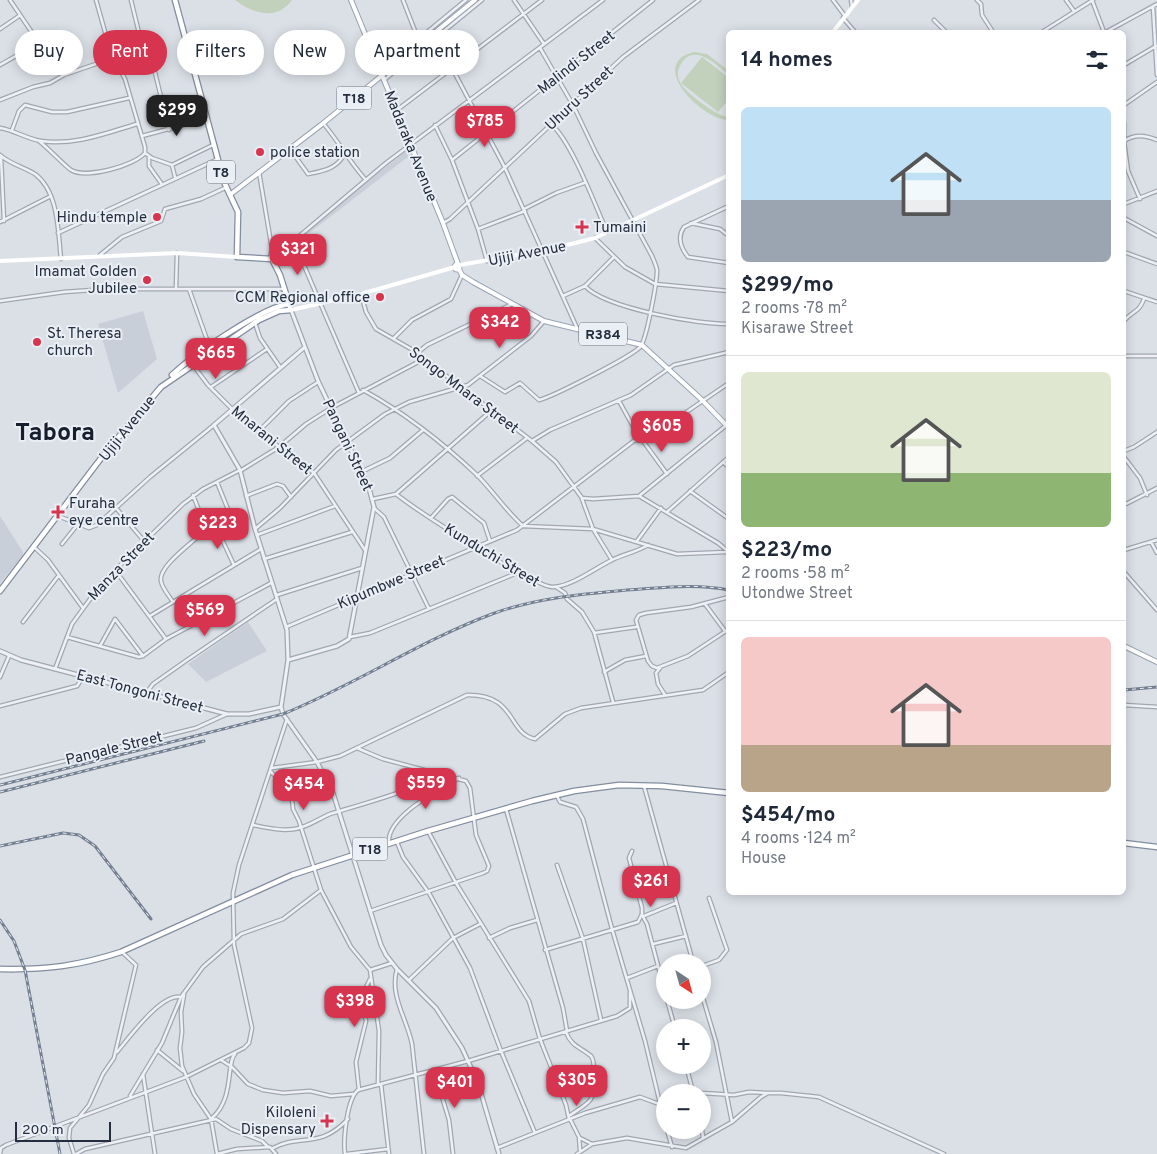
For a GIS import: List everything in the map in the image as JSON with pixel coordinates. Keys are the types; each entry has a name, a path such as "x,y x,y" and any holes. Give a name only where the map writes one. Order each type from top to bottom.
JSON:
{"highway":[{"name":"T8","path":"175,0 218,159 238,220 237,258"},
{"path":"237,258 271,258 285,289 290,307 281,305"},
{"path":"210,349 264,313 281,305 287,297"},
{"name":"Ujiji Avenue","path":"0,591 106,453 161,386 210,349 255,322 290,307"},
{"name":"T18","path":"0,969 64,968 121,952 232,900 314,867 428,831 557,794 596,788 644,785 726,793"},
{"path":"1126,843 1157,847"}],"main road":[{"name":"Madaraka Avenue","path":"351,0 363,30"},
{"name":"T18","path":"435,30 475,0"},
{"path":"834,30 858,0"},
{"name":"Madaraka Avenue","path":"382,75 444,223 462,275 544,321 642,344 726,423"},
{"name":"T18","path":"231,194 386,75"},
{"name":"Ujiji Avenue","path":"290,307 320,304 458,266 594,238 726,176"},
{"path":"0,261 177,253 237,258"},
{"path":"1126,647 1157,662"}],"street":[{"path":"0,65 37,44 35,37 19,16 10,0"},
{"path":"96,0 105,30"},
{"path":"131,0 140,37 151,56 170,130"},
{"path":"403,0 416,30"},
{"path":"433,30 466,0"},
{"path":"446,30 482,0"},
{"path":"514,0 544,44"},
{"path":"479,48 542,0"},
{"path":"271,258 435,125 603,0"},
{"name":"Malindi Street","path":"452,160 653,0"},
{"name":"Uhuru Street","path":"444,223 468,203 504,166 573,105 623,57 700,0"},
{"path":"833,0 854,30"},
{"path":"851,0 852,7"},
{"path":"977,0 981,4 982,16 992,30"},
{"path":"1066,0 1074,12"},
{"path":"1045,30 1092,0 1104,30"},
{"path":"1109,30 1157,4"},
{"path":"1153,7 1157,75"},
{"path":"0,29 19,16"},
{"path":"934,20 944,30"},
{"path":"938,30 940,26"},
{"path":"1126,64 1156,46"},
{"path":"480,376 504,392 520,383 536,398 541,399 633,352 642,344 656,284 656,264 596,153 573,105 540,48"},
{"path":"0,100 33,87 50,83 64,75 93,65"},
{"path":"122,75 142,136 149,166 162,184"},
{"path":"383,78 387,75"},
{"path":"397,110 443,75"},
{"path":"456,75 504,166 577,328"},
{"path":"1126,104 1157,82"},
{"path":"12,130 19,111 25,105 52,112 67,112 129,98"},
{"path":"142,136 207,119"},
{"path":"323,123 341,146 344,155 365,180"},
{"path":"39,141 72,142 137,124"},
{"path":"552,124 560,133 607,232"},
{"path":"435,125 452,160 478,230 487,261"},
{"path":"0,128 12,130 39,141 68,167 78,172 93,172 124,166 145,153"},
{"path":"1126,140 1144,135 1157,140"},
{"path":"148,157 172,165 214,144"},
{"path":"290,148 308,174 326,171 344,155"},
{"path":"1,156 39,178 50,196 58,233 61,259"},
{"path":"1,156 4,221"},
{"path":"1126,156 1128,171 1140,199"},
{"path":"58,233 174,177 218,159"},
{"path":"172,165 174,177"},
{"path":"259,172 272,249 271,258"},
{"path":"478,230 525,210 556,193 584,183"},
{"path":"98,257 122,237 161,221 164,209 201,200 227,187"},
{"path":"1126,202 1140,199 1157,190"},
{"path":"0,222 50,196"},
{"path":"726,207 690,223 682,229 680,237 681,245 688,257 726,262"},
{"path":"1126,219 1157,236"},
{"path":"690,223 720,229 726,234"},
{"path":"594,238 613,258 635,274 656,284 726,291"},
{"path":"293,240 358,392"},
{"path":"176,288 177,253"},
{"path":"1126,253 1157,264"},
{"path":"563,296 585,286 613,258"},
{"path":"394,338 404,326 416,317 451,299 462,275"},
{"path":"585,286 594,294 649,312 703,323 726,324"},
{"path":"0,301 64,292 176,288 285,289"},
{"path":"189,289 210,349"},
{"path":"1126,292 1157,302"},
{"name":"Songo Mnara Street","path":"361,294 372,325 379,332 394,338 532,441 556,462 582,498"},
{"path":"1126,319 1141,308 1144,299"},
{"path":"416,354 427,345 512,304"},
{"name":"Pangani Street","path":"290,307 318,382 373,499 374,507 350,637"},
{"path":"255,529 268,520 314,472 347,443 396,408 426,396 462,387 480,376 531,336 544,321"},
{"path":"255,322 267,349 280,367"},
{"path":"226,341 242,365"},
{"path":"58,516 78,524 93,527 305,347"},
{"path":"211,387 267,349"},
{"path":"532,441 550,430 619,401 679,363 726,353"},
{"path":"1126,356 1157,356"},
{"name":"Manza Street","path":"55,669 66,637 83,608 115,570 194,495 240,471 279,447 306,424 331,408 422,359"},
{"name":"Mnarani Street","path":"191,362 211,387 258,432 314,472 365,550"},
{"path":"258,432 289,401 318,382"},
{"name":"Kipumbwe Street","path":"286,627 412,575 523,526 635,440 642,441 726,386"},
{"path":"363,390 396,408 449,450 477,476 523,526"},
{"path":"619,401 642,441 667,474"},
{"path":"373,499 396,494 449,450 492,410"},
{"path":"214,425 240,471 255,529 286,627 288,660 281,706 287,719 318,762 326,777 354,854 381,945 397,969 436,1008 450,1027 478,1083 499,1154"},
{"path":"639,496 726,427"},
{"path":"361,472 390,458 424,430"},
{"path":"1126,450 1157,432"},
{"path":"477,476 527,438"},
{"path":"668,511 726,460"},
{"path":"1126,460 1140,478 1147,495"},
{"path":"217,482 231,517"},
{"path":"246,496 278,484 283,486 291,497"},
{"path":"1126,504 1147,495 1157,488"},
{"path":"690,491 726,517"},
{"name":"Kunduchi Street","path":"396,494 431,519 477,546 517,573 542,586 556,587 648,545"},
{"path":"172,602 161,584 162,573 170,562 204,531 205,526 194,495"},
{"path":"612,560 593,529 582,498 639,496 668,511 726,550"},
{"path":"431,519 448,499 452,497 484,523 490,541"},
{"path":"257,535 336,506"},
{"path":"374,507 384,517 429,609"},
{"path":"116,508 144,541"},
{"path":"636,541 661,508"},
{"path":"62,544 78,524"},
{"name":"Kipumbwe Street","path":"523,526 593,529 677,554 726,552"},
{"path":"204,531 219,533 234,566"},
{"path":"264,559 352,532"},
{"path":"1126,549 1157,540"},
{"path":"1151,542 1157,553"},
{"path":"34,547 48,560 83,608"},
{"path":"150,616 261,549"},
{"path":"147,692 153,684 278,597 362,568"},
{"path":"508,578 510,568"},
{"path":"115,570 166,639"},
{"path":"288,660 337,646 350,637 370,633 517,573"},
{"path":"1126,574 1157,610"},
{"path":"23,622 59,575"},
{"path":"66,637 143,656 166,639 273,582"},
{"path":"556,587 566,592 567,599 582,612 594,633 603,672 613,702"},
{"path":"705,604 725,631 688,656 661,667 652,666 646,656 636,627 636,618 641,614 705,604 726,598"},
{"path":"100,646 115,619 143,656"},
{"path":"594,633 636,627"},
{"name":"East Tongoni Street","path":"0,651 9,656 83,677 227,714 249,714 281,706"},
{"path":"0,677 9,656"},
{"path":"603,672 626,660 646,656"},
{"path":"661,667 656,675 665,696"},
{"path":"272,770 318,762 357,748 467,695 482,696 497,701 524,733 535,739 566,714 583,707 705,689 726,674"},
{"path":"0,706 77,686 83,677"},
{"path":"1126,705 1157,707"},
{"name":"Pangale Street","path":"0,777 196,728 227,714"},
{"path":"211,1119 226,1097 232,1067 231,1058 249,1043 252,1028 234,939 232,900 239,865 272,770 287,719"},
{"path":"357,748 362,752 384,759 466,781 470,788 476,835 489,868 482,873 429,893 370,911"},
{"path":"272,770 292,798 293,809 321,890 351,947 370,970 379,1031 379,1084 389,1154"},
{"path":"253,825 275,830 300,828 416,786 432,778 436,773"},
{"path":"389,844 391,830 402,817 459,778"},
{"path":"644,785 691,954"},
{"path":"557,794 560,802 571,805 580,812 645,1041 656,1090"},
{"path":"506,809 545,950 561,1000 567,1031 572,1043 591,1056 595,1065 593,1096 569,1118"},
{"path":"428,831 480,924 528,1001 569,1118 579,1137 580,1150"},
{"path":"397,841 403,857 429,893 476,982 501,1051 535,1133"},
{"path":"632,851 629,858 656,957"},
{"path":"557,866 583,940 601,1020"},
{"path":"129,1097 157,1050 181,996 202,967 234,939 249,931 283,920 321,890"},
{"path":"710,898 727,950 724,958 711,963"},
{"path":"545,950 583,940 596,933 635,924 643,915 676,904"},
{"path":"489,938 519,924 537,920"},
{"path":"409,980 453,938 480,924"},
{"path":"653,944 686,936"},
{"path":"116,1054 136,968 132,959 121,952"},
{"path":"370,970 392,963"},
{"path":"627,978 656,967"},
{"path":"397,969 394,979 395,989 409,1027 424,1154"},
{"path":"359,1090 356,1062 366,1021 365,1016 356,1011 356,1008 371,978"},
{"path":"220,1060 232,1067 248,1084 263,1090 283,1093 310,1090 331,1096 353,1094 359,1090 379,1084 468,1061 601,1020 629,1009 630,992"},
{"path":"184,993 181,1012 182,1032 180,1048 184,1072 194,1094 211,1119 217,1154 237,1149 273,1148 321,1138 338,1129 349,1118"},
{"path":"181,996 172,998 156,1008 116,1054 89,1105 77,1119 69,1133 75,1154 85,1149 211,1119 217,1119 231,1129 262,1141 268,1147"},
{"path":"706,1009 716,1042 732,1122"},
{"path":"157,1050 184,1072"},
{"path":"0,1154 1,1148 6,1145 186,1077 238,1051"},
{"path":"434,1070 449,1120 454,1154"},
{"path":"144,1074 155,1154"},
{"path":"711,1092 726,1095 749,1092 819,1097 944,1154"},
{"path":"711,1134 732,1122 758,1099 768,1093"},
{"path":"353,1094 344,1137 346,1154 388,1149"},
{"path":"497,1148 569,1118 640,1097 656,1103"},
{"path":"579,1137 592,1144"},
{"path":"577,1154 580,1150 592,1144 627,1138 686,1148 702,1139"},
{"path":"670,1139 672,1146"},
{"path":"273,1148 276,1154"}],"shaded area":[{"path":"409,149 413,153 282,254 279,250"},
{"path":"143,311 157,359 118,393 98,324"},
{"path":"0,516 23,552 23,556 0,583"},
{"path":"248,622 267,651 206,682 188,664"}],"green space":[{"path":"235,0 292,0 279,11 265,13 249,9"},
{"path":"694,52 707,54 726,69 726,73 712,61 698,55 692,55 686,58 680,66 678,78 694,97 710,109 726,116 726,119 718,118 706,111 684,91 677,79 675,68 680,58"},
{"path":"702,57 726,76 726,103 718,112 681,83"}],"railway":[{"path":"0,785 283,714 336,690 465,625 525,604 576,595 665,587 691,586 726,590"},
{"path":"1126,690 1157,687"},
{"path":"0,792 204,741"},
{"path":"0,846 63,833 79,835 95,846 151,919"},
{"path":"0,920 14,941 25,970 60,1154"}],"place":[{"name":"police station","path":"260,152"},
{"name":"Hindu temple","path":"157,217"},
{"name":"Tumaini","path":"582,227"},
{"name":"Imamat Golden Jubilee","path":"147,280"},
{"name":"CCM Regional office","path":"380,297"},
{"name":"St. Theresa church","path":"37,342"},
{"name":"Furaha eye centre","path":"58,512"},
{"name":"Kiloleni Dispensary","path":"327,1121"}],"district":[{"name":"Tabora","path":"55,431"}]}
